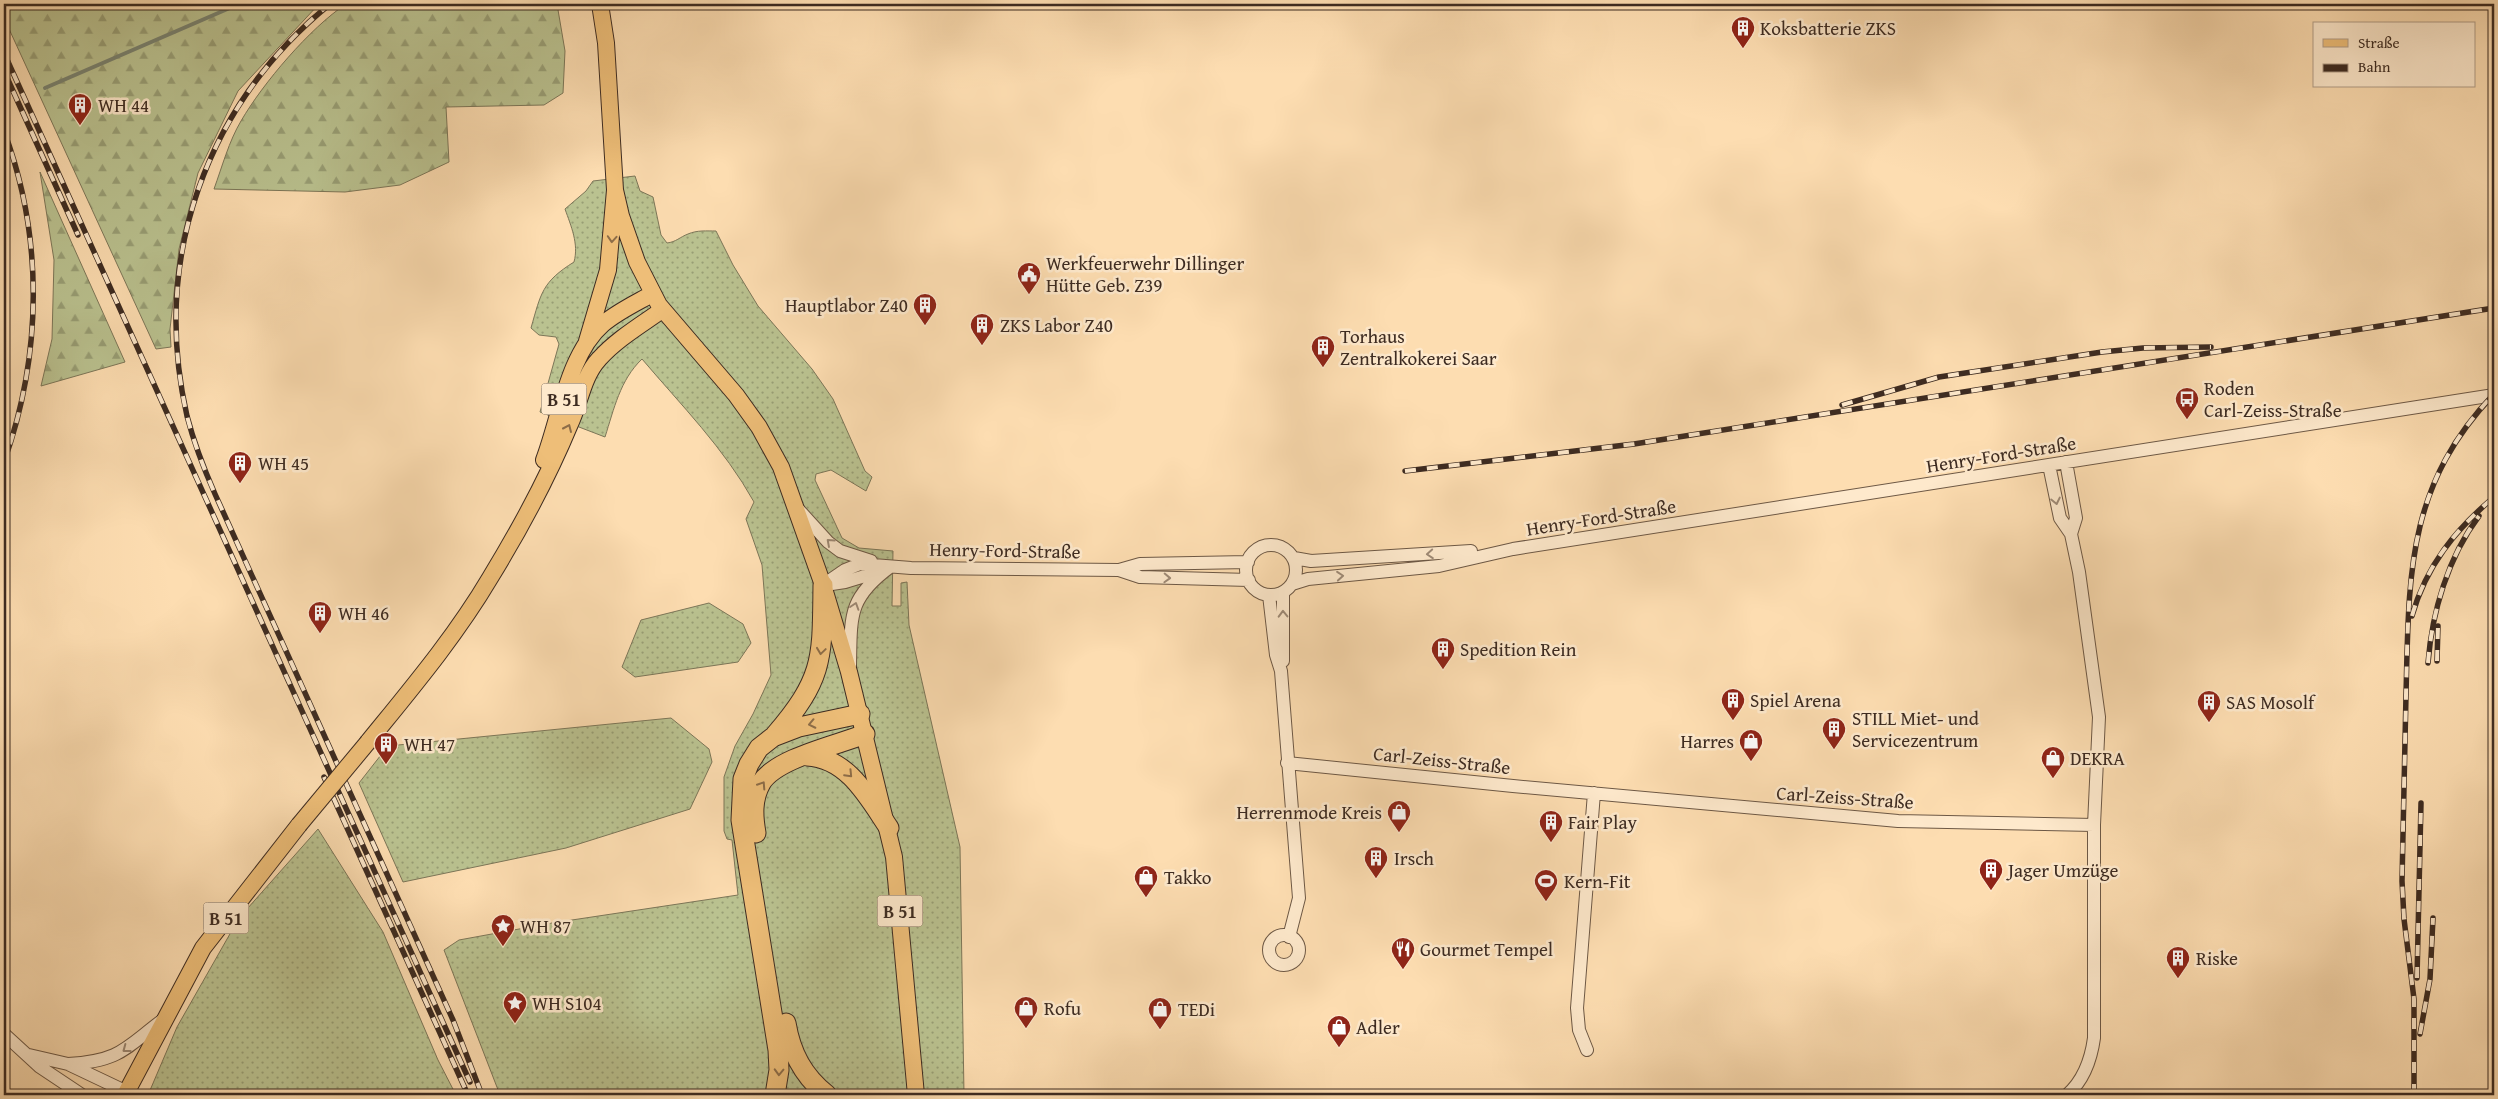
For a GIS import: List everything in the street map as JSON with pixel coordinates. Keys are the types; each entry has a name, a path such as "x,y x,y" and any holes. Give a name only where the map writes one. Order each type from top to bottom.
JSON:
{"highway":[{"path":"775,1095 779,1070 778,1050 741,820 741,800 743,779 749,764 759,748 773,736 804,699 814,681 820,662 823,638 823,585"},
{"path":"773,736 799,727 860,714"},
{"path":"827,1095 814,1085 801,1068 790,1044 768,924 753,813 756,796 762,782 789,761 866,734"},
{"path":"806,756 820,756 843,768 866,794 889,828"}],"main road":[{"path":"587,341 608,270 615,190 606,43 600,4"},
{"path":"615,190 637,262 652,294"},
{"name":"B 51","path":"515,534 546,454 576,363 587,341 603,324 652,294 662,310 716,371 759,427 781,467 823,585 866,734 889,828 899,903 916,1095"},
{"name":"B 51","path":"126,1094 164,1019 210,938 450,638 490,580 546,475 571,423 586,382 598,360 623,337 662,310"}],"street":[{"name":"Henry-Ford-Straße","path":"1288,588 1308,579 1439,566 1513,549 2494,395"},
{"path":"2066,462 2076,518 2071,534"},
{"path":"2049,464 2060,518 2071,534 2094,671 2099,717 2094,826 2094,1038 2088,1065 2081,1079 2067,1095"},
{"path":"795,505 828,542 840,551 890,567"},
{"path":"1281,671 1284,654 1288,588 1297,571 1294,558 1285,548 1272,545 1257,549 1248,562 1248,580 1257,590 1269,595 1288,588"},
{"name":"Henry-Ford-Straße","path":"1294,558 1311,561 1513,549"},
{"name":"Henry-Ford-Straße","path":"823,585 845,570 860,564 890,567 1119,570 1140,564 1248,562"},
{"path":"849,672 851,631 859,596 870,583 890,567"},
{"name":"Henry-Ford-Straße","path":"1119,570 1140,577 1248,580"},
{"path":"1269,595 1276,655 1281,671 1299,898 1289,936"},
{"name":"Carl-Zeiss-Straße","path":"1287,763 1898,821 2094,826"},
{"path":"1587,1050 1579,1030 1577,1008 1594,793"},
{"path":"68,1064 88,1063 119,1054 164,1019"},
{"path":"4,1034 40,1067 82,1095"},
{"path":"29,1055 68,1064 126,1094"}],"green space":[{"path":"4,4 319,4 238,91 198,173 179,249 170,329 171,347 156,349 4,18"},
{"path":"346,4 557,4 565,51 563,93 544,105 446,107 449,162 400,185 345,192 214,189 229,146 250,106 288,57 332,14"},
{"path":"40,172 125,362 41,386 52,339 54,260"},
{"path":"635,176 640,191 653,197 661,235 667,243 695,232 716,231 733,265 758,306 812,369 833,399 865,471 872,477 866,491 831,470 816,474 815,480 842,538 859,548 893,551 892,606 901,606 901,583 907,582 909,625 960,847 964,1095 500,1095 444,950 459,940 552,923 738,895 732,840 727,839 724,831 724,777 735,746 753,714 771,675 762,565 746,519 754,502 716,445 642,359 634,367 623,386 605,437 540,412 559,344 556,337 539,335 531,328 544,289 555,276 574,262 575,242 565,209 586,191 593,181"},
{"path":"709,603 743,624 751,643 738,662 635,677 622,667 641,620"},
{"path":"671,718 709,749 712,762 690,809 566,848 403,882 359,783 388,746"},
{"path":"318,829 383,932 438,1060 456,1095 148,1095 177,1027 239,918"}],"waterway":[{"path":"45,88 239,4"}],"railway":[{"path":"330,4 287,44 250,89 221,137 198,189 184,243 177,299 178,357 187,416 207,475 453,1020 482,1095"},
{"path":"4,53 470,1082"},
{"path":"4,71 78,235"},
{"path":"4,131 17,172 26,213 32,255 33,296 26,380 17,421 4,462"},
{"path":"1405,471 1634,444 2494,308"},
{"path":"1842,405 1939,377 2102,352 2143,348 2211,347"},
{"path":"2414,1095 2414,999 2404,919 2402,881 2407,652 2412,572 2418,534 2428,498 2444,463 2465,428 2494,394"},
{"path":"2412,616 2425,581 2444,550 2467,522 2494,497"},
{"path":"2428,663 2433,624 2443,586 2459,549 2479,516"},
{"path":"2437,661 2438,626"},
{"path":"324,777 468,1095"},
{"path":"2417,978 2421,803"},
{"path":"2420,1034 2430,979 2433,918"}],"place":[{"name":"Koksbatterie ZKS","path":"1743,49"},
{"name":"WH 44","path":"80,126"},
{"name":"Werkfeuerwehr Dillinger Hütte Geb. Z39","path":"1029,295"},
{"name":"Hauptlabor Z40","path":"925,326"},
{"name":"ZKS Labor Z40","path":"982,346"},
{"name":"Torhaus Zentralkokerei Saar","path":"1323,368"},
{"name":"Roden Carl-Zeiss-Straße","path":"2187,420"},
{"name":"WH 45","path":"240,484"},
{"name":"WH 46","path":"320,634"},
{"name":"Spedition Rein","path":"1443,670"},
{"name":"Spiel Arena","path":"1733,721"},
{"name":"SAS Mosolf","path":"2209,723"},
{"name":"STILL Miet- und Servicezentrum","path":"1834,750"},
{"name":"Harres","path":"1751,762"},
{"name":"WH 47","path":"386,765"},
{"name":"DEKRA","path":"2053,779"},
{"name":"Herrenmode Kreis","path":"1399,833"},
{"name":"Fair Play","path":"1551,843"},
{"name":"Irsch","path":"1376,879"},
{"name":"Jager Umzüge","path":"1991,891"},
{"name":"Takko","path":"1146,898"},
{"name":"Kern-Fit","path":"1546,902"},
{"name":"WH 87","path":"503,947"},
{"name":"Gourmet Tempel","path":"1403,970"},
{"name":"Riske","path":"2178,979"},
{"name":"WH S104","path":"515,1024"},
{"name":"Rofu","path":"1026,1029"},
{"name":"TEDi","path":"1160,1030"},
{"name":"Adler","path":"1339,1048"}]}
